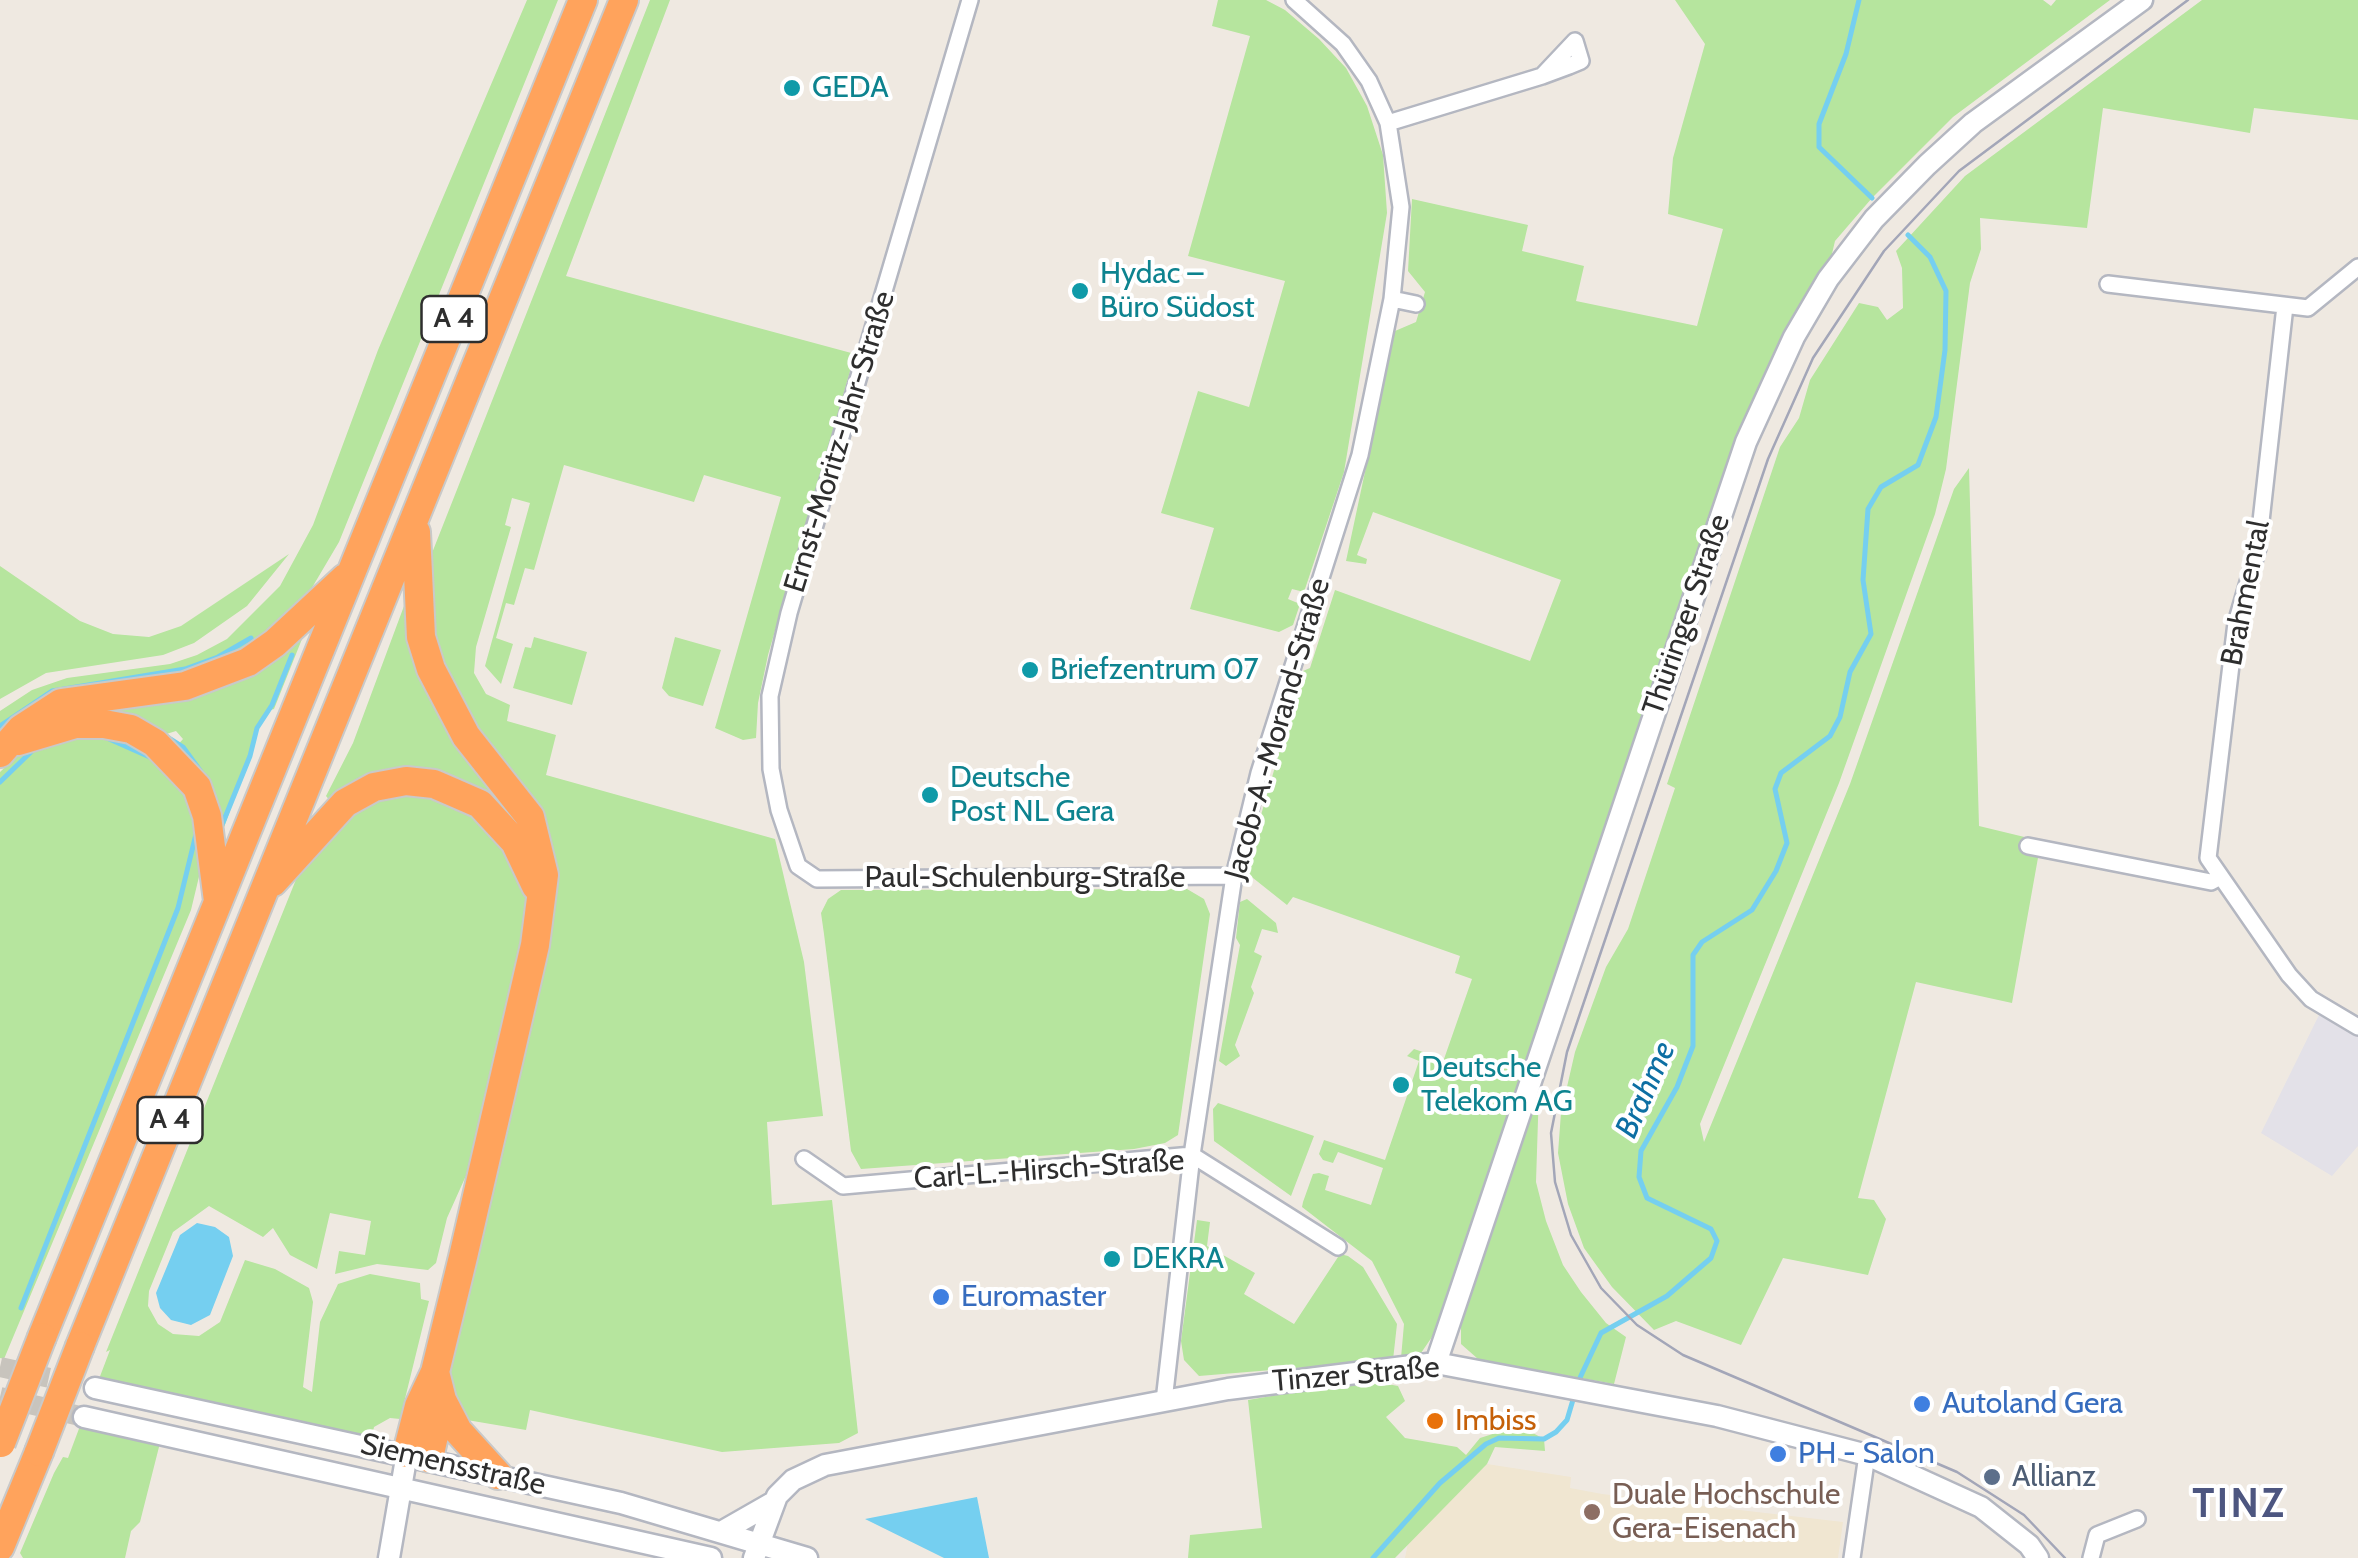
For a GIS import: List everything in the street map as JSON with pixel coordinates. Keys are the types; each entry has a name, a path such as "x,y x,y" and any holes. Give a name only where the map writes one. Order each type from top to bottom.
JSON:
{"highway":[{"name":"A 4","path":"1,1445 582,0"},
{"name":"A 4","path":"0,1546 624,0"},
{"path":"416,517 421,637 431,670 466,736 530,817 543,859 535,945 435,1372 420,1406 418,1456"},
{"path":"4,749 38,716 61,703 185,686 248,662 275,643 354,570"},
{"path":"4,749 75,724 131,729 155,743 196,787 207,816 219,908"},
{"path":"261,894 345,803 374,788 406,781 434,784 480,804 516,842 540,896"},
{"path":"435,1372 442,1400 458,1430 498,1475"},
{"path":"418,1456 442,1400"}],"main road":[{"name":"Thüringer Straße","path":"1436,1363 1746,442 1794,337 1828,279 1874,219 1926,165 1986,113 2142,0"},
{"name":"Tinzer Straße","path":"723,1531 772,1503 793,1480 825,1466 1164,1401 1436,1363 1716,1416 1867,1455 1981,1508 2029,1545 2038,1558"},
{"name":"Siemensstraße","path":"95,1388 498,1475 723,1531 756,1550 807,1558"},
{"name":"Siemensstraße","path":"84,1417 711,1558"},
{"path":"402,1487 418,1456"},
{"name":"Siemensstraße","path":"388,1558 402,1487"},
{"path":"756,1550 772,1503"}],"street":[{"name":"Ernst-Moritz-Jahr-Straße","path":"817,879 798,866 779,810 771,769 770,696 789,613 970,0"},
{"name":"Jacob-A.-Morand-Straße","path":"1164,1401 1192,1155 1234,876 1259,773 1360,455 1392,300 1401,207 1388,122 1369,81 1310,5 1294,0"},
{"path":"1388,122 1542,76"},
{"path":"2108,284 2308,308 2358,267"},
{"path":"1392,300 1416,304"},
{"name":"Brahmental","path":"2285,306 2258,548 2236,623 2208,858 2310,998 2358,1028"},
{"path":"2028,846 2210,882 2220,877"},
{"name":"Paul-Schulenburg-Straße","path":"817,879 1234,876"},
{"name":"Carl-L.-Hirsch-Straße","path":"804,1159 843,1186 1192,1155 1338,1247"},
{"path":"1852,1558 1867,1455"},
{"path":"2091,1558 2098,1535 2137,1519"}],"shaded area":[{"path":"2319,1015 2358,1033 2358,1146 2332,1176 2261,1133"},
{"name":"Duale Hochschule Gera-Eisenach","path":"1487,1464 1571,1477 1570,1488 1602,1494 1843,1522 1838,1558 1405,1558 1408,1543"}],"green space":[{"path":"527,0 558,0 339,542 300,608 250,651 0,734 0,711 32,690 67,678 170,664 197,655 227,639 280,586 313,525 378,350"},
{"path":"650,0 670,0 566,276 855,354 768,655 758,703 756,738 743,740 715,728 781,497 704,475 694,502 564,465 534,570 525,568 514,605 506,603 496,638 513,644 501,684 485,666 530,503 512,498 505,525 511,527 476,647 474,673 486,694 510,705 507,721 556,735 546,775 775,839 804,962 823,1116 767,1122 772,1205 832,1200 858,1433 839,1443 722,1452 530,1410 526,1430 467,1420 453,1400 449,1381 555,882 433,658 428,583 432,553"},
{"path":"1218,0 1266,0 1285,10 1319,39 1346,68 1367,106 1383,155 1387,213 1344,472 1304,592 1292,589 1288,599 1300,604 1293,625 1279,632 1190,609 1214,528 1161,513 1198,391 1249,407 1285,281 1188,256 1250,36 1212,26"},
{"path":"1675,0 2043,0 2051,6 2056,0 2110,0 1953,117 1872,198 1835,241 1831,258 1780,343 1740,433 1708,522 1434,1334 1421,1353 1401,1358 1404,1324 1372,1261 1302,1207 1313,1174 1319,1173 1329,1176 1325,1190 1371,1205 1383,1168 1338,1152 1333,1163 1323,1160 1319,1154 1324,1140 1385,1160 1419,1061 1407,1056 1414,1049 1444,1059 1472,979 1455,973 1460,956 1293,897 1287,905 1248,874 1247,863 1303,671 1310,668 1335,590 1530,661 1561,580 1373,512 1357,555 1367,559 1366,564 1346,561 1395,331 1416,322 1425,292 1408,271 1412,199 1528,225 1522,251 1584,266 1576,301 1697,326 1723,229 1668,214 1673,158 1705,44"},
{"path":"2202,0 2358,0 2358,120 2254,108 2250,133 2103,108 2087,228 1980,218 1981,249 1970,283 1946,469 1935,514 1839,783 1700,1124 1704,1142 1850,784 1954,489 1969,468 1979,826 2041,841 2012,1003 1916,982 1858,1198 1874,1200 1886,1219 1868,1275 1783,1258 1741,1345 1676,1321 1654,1330 1612,1287 1584,1248 1568,1204 1558,1153 1561,1113 1575,1052 1606,967 1628,929 1675,788 1667,784 1780,447 1799,418 1810,380 1859,303 1878,307 1887,320 1903,308 1902,268 1896,251 1965,176"},
{"path":"289,554 247,606 194,643 163,655 46,673 0,699 0,566 80,621 113,634 149,637 181,626"},
{"path":"410,605 534,858 465,787 331,802 326,796 353,743 404,606"},
{"path":"304,634 274,709 267,711 259,727 220,839 175,748 183,739 176,731 160,736 40,720"},
{"path":"534,637 587,652 572,705 513,688 525,647 531,648"},
{"path":"675,637 721,650 703,706 669,696 662,688"},
{"path":"57,733 136,740 184,781 203,860 191,910 4,1359 0,1358 0,772 22,751"},
{"path":"412,790 491,821 527,891 528,918 473,1160 447,1218 436,1263 428,1270 377,1264 335,1274 339,1251 365,1255 371,1221 330,1213 317,1269 290,1255 273,1228 263,1237 209,1206 173,1232 149,1291 148,1306 158,1324 173,1334 199,1336 220,1322 245,1260 275,1269 309,1288 313,1302 303,1387 312,1392 320,1322 338,1284 370,1274 420,1283 421,1299 429,1301 400,1419 390,1418 374,1427 372,1436 361,1435 99,1379 110,1350 106,1352 299,872 316,844 371,798"},
{"path":"1187,889 1204,899 1210,914 1178,1135 1165,1143 1134,1149 861,1169 851,1151 821,913 828,899 841,890"},
{"path":"1247,899 1276,923 1278,933 1262,929 1254,952 1262,956 1251,987 1254,993 1235,1045 1240,1056 1226,1066 1219,1061 1240,945 1236,938 1240,902"},
{"path":"1539,1089 1536,1182 1563,1265 1606,1323 1626,1337 1614,1384 1478,1359 1461,1344 1461,1322"},
{"path":"1218,1103 1314,1136 1291,1196 1214,1141 1213,1109"},
{"path":"1197,1220 1210,1222 1207,1246 1255,1273 1244,1294 1294,1324 1340,1254 1348,1256 1363,1267 1397,1324 1393,1360 1199,1376 1184,1360 1181,1341"},
{"path":"1366,1380 1398,1386 1405,1401 1386,1417 1405,1438 1457,1447 1466,1455 1480,1438 1499,1432 1531,1432 1544,1439 1545,1451 1495,1447 1487,1464 1395,1558 1188,1558 1190,1535 1262,1528 1248,1400"},
{"path":"80,1426 160,1443 140,1522 131,1531 125,1558 23,1558 20,1553 54,1473 63,1457 68,1458"}],"water":[{"path":"197,1223 215,1227 229,1237 233,1256 210,1315 191,1325 171,1320 160,1308 156,1293 180,1235"},
{"path":"977,1497 989,1558 944,1558 865,1519"}],"waterway":[{"name":"Brahme","path":"1859,0 1846,54 1819,124 1819,147 1872,198"},
{"name":"Brahme","path":"1578,1382 1601,1333 1667,1296 1711,1258 1717,1241 1711,1229 1647,1198 1639,1177 1641,1151 1677,1087 1693,1046 1693,955 1702,942 1752,910 1776,871 1787,843 1775,789 1781,773 1830,736 1840,717 1850,672 1871,634 1863,580 1868,509 1881,487 1918,465 1936,417 1945,350 1946,291 1930,257 1908,235"},
{"path":"0,726 52,691 185,669 218,657 251,638"},
{"path":"222,825 257,728 272,705 292,655"},
{"path":"138,718 183,747 207,780"},
{"path":"107,738 152,758"},
{"path":"0,782 34,749"},
{"path":"21,1308 178,908 196,834"},
{"name":"Brahme","path":"1373,1558 1440,1483 1486,1444 1499,1438 1544,1439 1556,1432 1567,1420 1575,1393"}],"tunnel":[{"path":"0,1367 95,1388"},
{"path":"0,1397 84,1417"}],"tram line":[{"path":"2065,1558 2024,1515 1957,1472 1683,1355 1637,1325 1601,1288 1571,1235 1555,1182 1551,1133 1567,1052 1768,459 1813,358 1884,251 1959,171 2188,0"}],"place":[{"name":"GEDA","path":"792,88"},
{"name":"Hydac – Büro Südost","path":"1080,291"},
{"name":"Briefzentrum 07","path":"1030,670"},
{"name":"Deutsche Post NL Gera","path":"930,795"},
{"name":"Deutsche Telekom AG","path":"1401,1085"},
{"name":"DEKRA","path":"1112,1259"},
{"name":"Euromaster","path":"941,1297"},
{"name":"Autoland Gera","path":"1922,1404"},
{"name":"Imbiss","path":"1435,1421"},
{"name":"PH - Salon","path":"1778,1454"},
{"name":"Allianz","path":"1992,1477"},
{"name":"Duale Hochschule Gera-Eisenach","path":"1592,1512"}],"district":[{"name":"TINZ","path":"2239,1505"}]}
